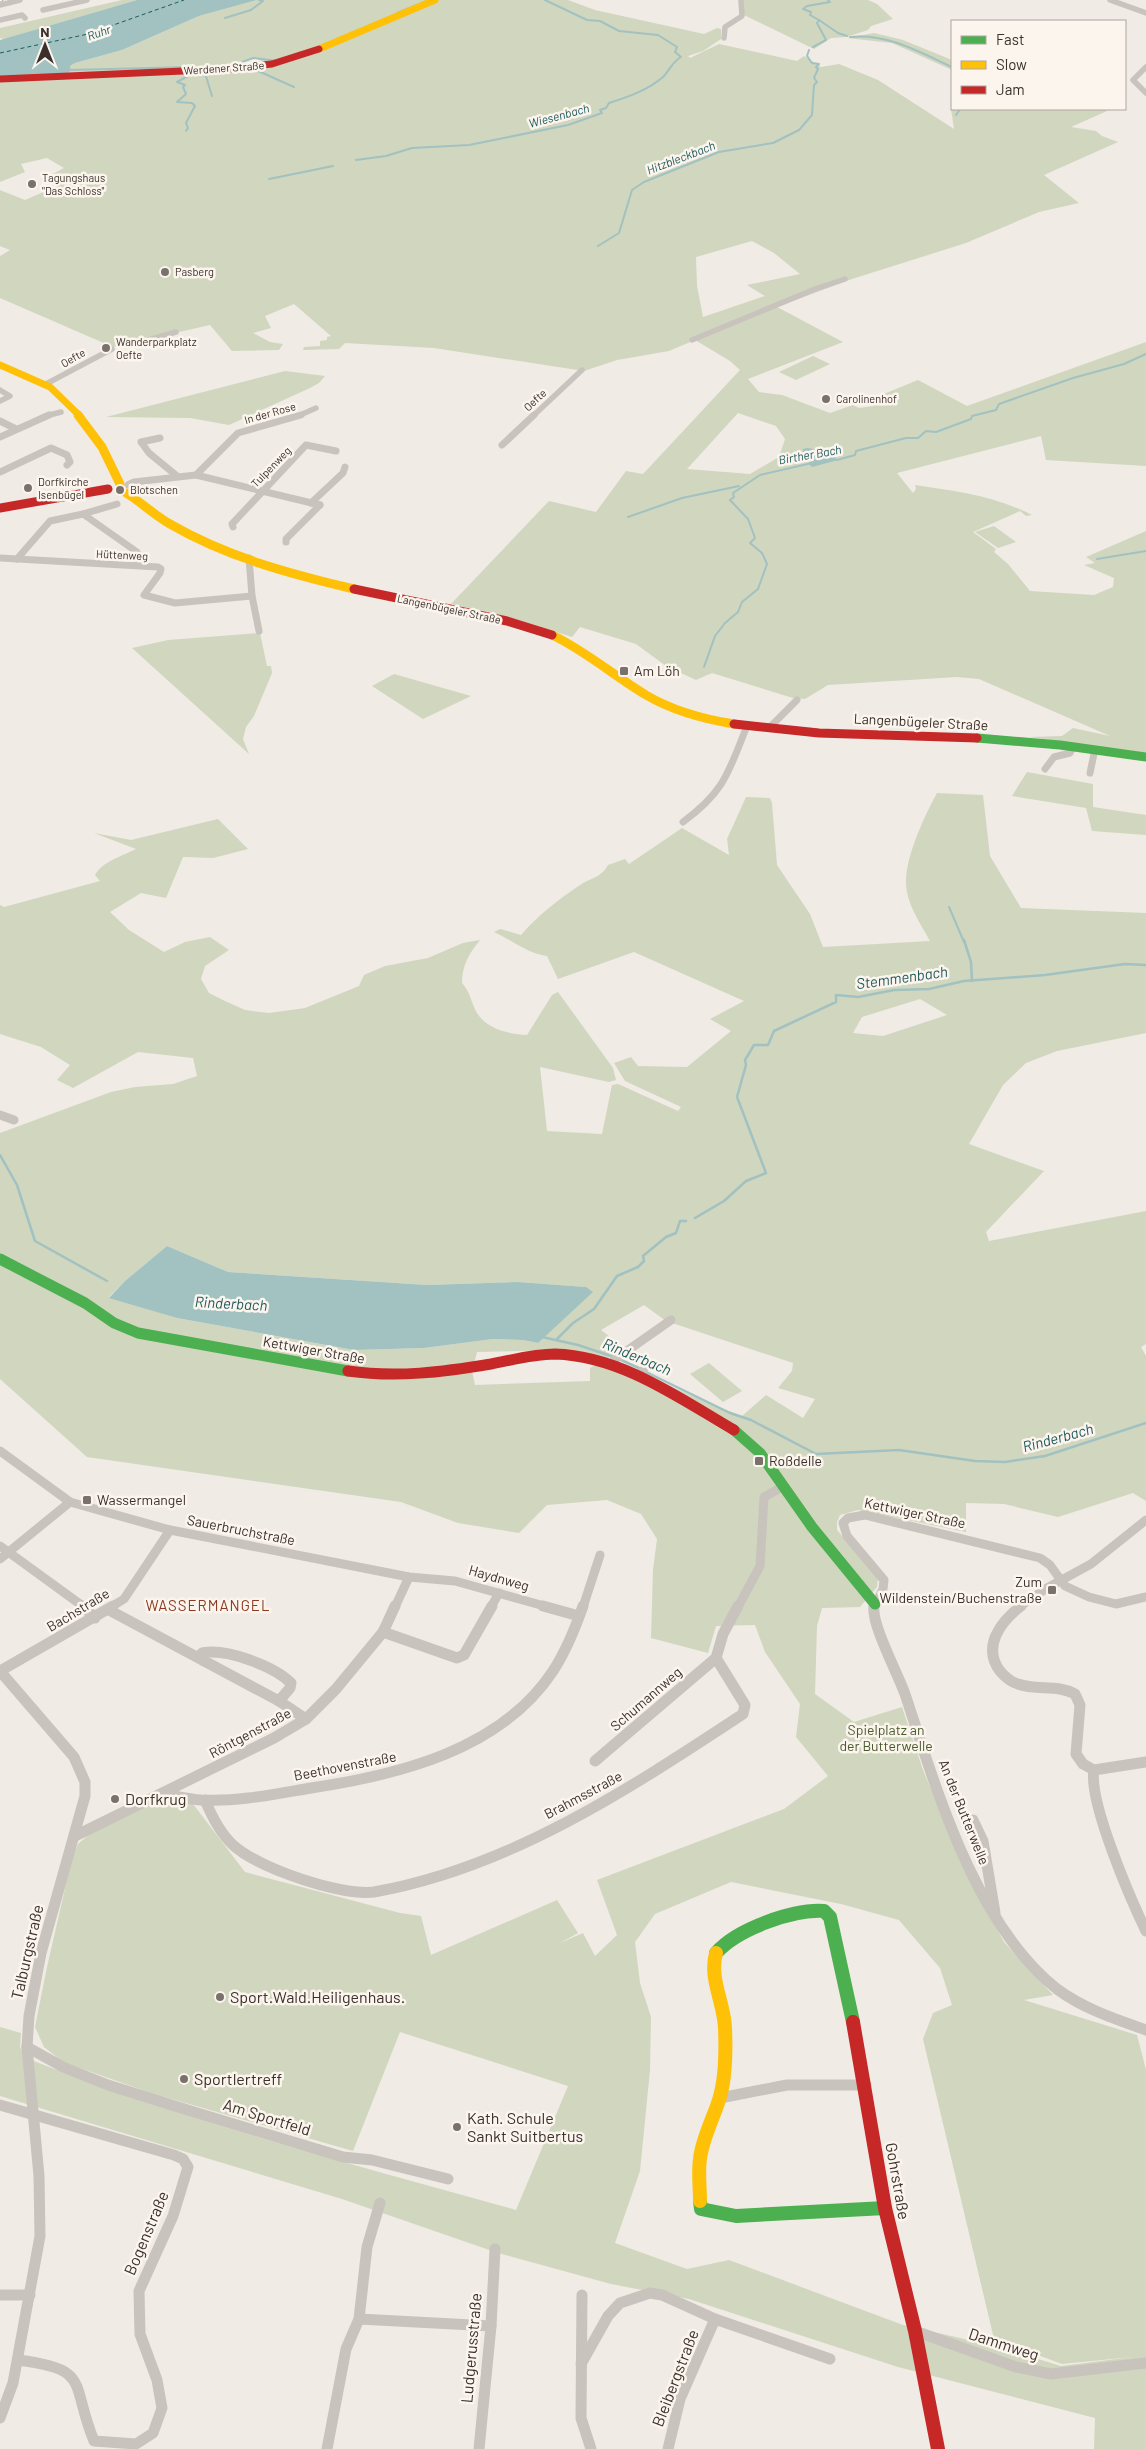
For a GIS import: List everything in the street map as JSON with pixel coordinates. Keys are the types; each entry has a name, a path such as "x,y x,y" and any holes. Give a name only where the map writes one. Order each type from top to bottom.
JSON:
{"main road":[{"name":"Werdener Straße","path":"0,80 229,69 272,64 308,54 435,0"},
{"path":"0,365 57,393 73,410 113,465 125,487 114,494 108,489 0,508"},
{"name":"Langenbügeler Straße","path":"125,487 148,510 170,525 249,558 340,586 507,621 550,633 589,653 645,694 670,707 706,718 769,728 979,739 1095,749 1146,757"},
{"name":"Kettwiger Straße","path":"0,1260 85,1303 114,1323 138,1333 358,1373 385,1377 419,1376 554,1354 615,1359 641,1372 750,1440 761,1452 782,1487 835,1558 875,1604"},
{"name":"Gohrstraße","path":"720,2098 725,2017 712,1973 715,1951 724,1941 735,1934 811,1910 824,1911 830,1917 866,2085 885,2208 915,2333 938,2449"},
{"path":"720,2098 703,2143 698,2180 701,2209 736,2216 885,2208"}],"street":[{"path":"0,5 17,0"},
{"path":"43,10 87,0"},
{"path":"724,38 722,33 724,27 742,16 741,0"},
{"path":"1110,0 1146,13"},
{"path":"0,20 22,15 25,18"},
{"path":"1146,67 1133,80 1146,93"},
{"path":"692,340 815,289 846,279"},
{"path":"130,345 176,332"},
{"name":"Oefte","path":"44,385 112,349"},
{"name":"Oefte","path":"502,445 582,370"},
{"path":"0,390 10,396 0,401"},
{"name":"In der Rose","path":"196,475 238,433 285,421 316,408"},
{"path":"0,437 53,413 61,412"},
{"path":"0,421 16,429"},
{"path":"160,438 141,442 148,453 172,470 177,476"},
{"name":"Tulpenweg","path":"233,527 232,524 260,492 306,445 336,451"},
{"path":"0,472 51,448 67,455 70,462 67,465"},
{"path":"311,503 343,473 345,467"},
{"path":"125,487 134,482 196,475 320,505 286,539 286,542"},
{"path":"17,559 50,521 84,514 117,504"},
{"path":"84,514 137,552 139,557 136,565"},
{"name":"Hüttenweg","path":"0,558 136,565 161,569 144,595 161,600 190,602 252,596"},
{"path":"249,558 252,596 259,631"},
{"path":"769,728 797,700"},
{"path":"683,822 706,805 724,783 747,726"},
{"path":"1045,769 1054,757 1070,752 1073,747"},
{"path":"1090,773 1095,749"},
{"path":"0,1115 14,1120"},
{"path":"615,1359 671,1320"},
{"path":"0,1451 70,1502 2,1552 78,1601 95,1618"},
{"path":"716,1658 723,1634 760,1566 764,1498 782,1487"},
{"name":"Sauerbruchstraße","path":"70,1502 170,1530 409,1577"},
{"name":"Kettwiger Straße","path":"875,1604 885,1585 884,1580 843,1530 843,1523 855,1515 886,1519 1040,1558 1055,1569 1059,1580"},
{"path":"1146,1520 1085,1568 1059,1580 1012,1612 1004,1621 994,1640 993,1659 996,1668 1014,1684 1061,1688 1075,1694 1080,1705 1076,1754 1080,1761 1094,1770 1146,1762"},
{"name":"Bachstraße","path":"0,1671 109,1610 131,1591 170,1530"},
{"name":"Beethovenstraße","path":"164,1794 205,1800 274,1794 385,1775 405,1770 473,1741 523,1706 543,1684 570,1642 600,1555"},
{"name":"Haydnweg","path":"409,1577 442,1578 579,1616"},
{"name":"Röntgenstraße","path":"75,1836 164,1794 274,1738 306,1719 336,1689 382,1632 409,1577"},
{"path":"1059,1580 1066,1587 1114,1604 1146,1597"},
{"path":"382,1632 457,1658 464,1655 499,1593"},
{"name":"An der Butterwelle","path":"875,1604 874,1615 897,1672 950,1821 982,1895 1018,1951 1054,1989 1083,2008 1109,2020 1146,2030"},
{"path":"109,1610 279,1701 306,1719"},
{"path":"204,1661 202,1653 212,1650 248,1660 284,1676 291,1683 290,1688 279,1701"},
{"name":"Schumannweg","path":"595,1761 716,1658"},
{"name":"Brahmsstraße","path":"205,1800 223,1833 236,1850 304,1878 358,1893 373,1892 434,1877 520,1844 587,1812 672,1762 743,1714 745,1705 716,1658"},
{"name":"Talburgstraße","path":"0,1671 62,1742 81,1770 85,1782 85,1796 41,1957 27,2026 27,2047 41,2218 18,2360 13,2382 0,2418"},
{"path":"1094,1770 1092,1781 1117,1866 1130,1900 1146,1931"},
{"name":"An der Butterwelle","path":"973,1820 983,1841 996,1916"},
{"name":"Am Sportfeld","path":"27,2047 63,2068 127,2091 342,2157 372,2160 448,2179"},
{"path":"720,2098 787,2085 866,2085"},
{"path":"0,2105 33,2110"},
{"name":"Bogenstraße","path":"18,2360 60,2366 72,2374 79,2384 92,2445 136,2444 153,2433 162,2408 157,2380 140,2334 138,2292 174,2216 188,2167 183,2159 174,2155 33,2110"},
{"path":"327,2449 346,2349 359,2318 366,2247 380,2203"},
{"name":"Ludgerusstraße","path":"479,2449 491,2326 494,2249"},
{"name":"Bleibergstraße","path":"581,2364 608,2316 620,2303 650,2293 662,2295 686,2304 715,2320 830,2359"},
{"path":"0,2295 30,2295"},
{"name":"Bleibergstraße","path":"582,2295 581,2418 591,2449"},
{"path":"359,2318 491,2326"},
{"name":"Bleibergstraße","path":"668,2449 670,2436 689,2378 715,2320"},
{"name":"Dammweg","path":"915,2333 1038,2373 1051,2374 1146,2363"}],"green space":[{"path":"122,0 137,0 4,39 0,38 0,28"},
{"path":"257,0 434,0 398,17 439,0 568,0 595,10 704,34 717,28 721,29 721,39 703,51 688,56 690,58 719,44 797,61 804,56 821,67 839,64 878,80 954,129 951,110 1106,110 1071,127 1096,131 1102,136 1118,142 1044,175 1079,203 1039,212 966,243 852,279 777,307 843,342 748,379 759,392 782,395 830,413 853,405 859,408 874,406 874,398 918,380 967,406 1146,342 1146,466 1046,460 1041,436 897,473 913,493 916,489 915,485 960,492 1004,503 1032,515 1026,516 1020,511 973,532 996,549 994,552 1008,564 1030,591 1094,595 1113,587 1114,578 1084,565 1095,563 1086,557 1146,531 1146,753 1029,737 1062,736 1073,728 1110,736 979,679 957,677 828,685 805,699 793,698 712,673 696,680 666,666 636,644 580,627 572,637 516,619 451,604 549,501 596,512 626,471 643,474 740,370 730,361 695,340 669,351 617,360 584,371 434,348 345,343 339,349 303,350 304,347 320,346 320,341 327,340 327,337 331,336 294,304 265,316 271,328 253,333 270,342 283,344 279,350 232,351 210,325 113,347 0,298 0,256 10,250 0,246 0,190 25,200 57,186 49,176 64,168 47,158 21,164 25,172 0,182 0,80 198,71 265,64 258,58 253,57 232,65 194,67 193,69 0,77 68,72 71,70 70,66 75,63 122,50 199,16","holes":["752,241 774,253 800,274 747,285 765,296 703,317 697,286 696,257","738,413 776,426 785,439 779,457 750,474 687,469"]},
{"path":"743,0 868,0 877,4 893,19 846,37 831,38 814,49 744,15"},
{"path":"874,33 903,40 951,60 951,70 892,43 847,38"},
{"path":"813,356 830,364 796,380 779,372"},
{"path":"285,371 325,376 319,383 310,388 229,425 190,418 106,417"},
{"path":"994,526 1016,542 998,548 975,532"},
{"path":"260,633 267,666 271,666 272,673 254,716 246,727 243,739 249,754 132,648 168,640"},
{"path":"394,674 471,696 423,719 372,686"},
{"path":"1027,772 1093,784 1093,807 1146,815 1146,835 1092,831 1086,808 1012,796"},
{"name":"Spielplatz an der Butterwelle","path":"937,793 983,795 990,856 1021,908 1146,913 1146,1033 1057,1051 1026,1063 1003,1085 969,1144 1044,1171 986,1232 989,1241 1146,1211 1146,1344 1141,1347 1146,1356 1146,1501 1133,1493 1058,1517 1004,1504 966,1503 966,1532 858,1510 840,1515 837,1522 837,1530 878,1578 877,1587 860,1607 822,1608 817,1626 815,1694 854,1722 902,1707 923,1770 967,1876 1004,1942 1053,1995 1024,2000 1137,2035 1146,2070 1146,2449 1094,2449 1095,2418 898,2367 689,2299 611,2284 498,2253 342,2199 0,2096 0,2027 21,2033 20,2047 26,2058 86,2081 207,2122 516,2210 568,2086 400,2032 353,2151 151,2093 63,2062 44,2047 35,2027 72,1858 78,1844 92,1832 160,1800 193,1804 245,1872 400,1913 421,1916 431,1955 557,1900 578,1933 560,1943 583,1933 595,1956 617,1935 597,1880 784,1809 828,1776 796,1737 800,1704 765,1652 755,1625 716,1626 708,1653 651,1638 653,1570 657,1539 641,1514 607,1500 547,1505 519,1533 458,1523 401,1502 87,1457 0,1379 0,1133 111,1092 135,1087 173,1084 197,1076 193,1058 138,1052 73,1088 57,1080 70,1065 41,1047 0,1034 0,905 4,907 100,881 95,875 102,866 136,849 94,833 131,840 218,819 248,849 213,858 183,857 166,898 141,893 110,912 129,930 164,952 185,942 210,937 229,950 205,966 201,979 209,993 245,1010 269,1013 305,1008 359,986 364,975 385,966 428,958 463,943 480,940 467,960 463,971 462,983 483,1020 489,1025 504,1031 527,1035 552,995 558,992 613,1068 616,1080 609,1082 540,1067 547,1131 602,1134 612,1085 618,1084 678,1111 681,1107 625,1081 614,1063 631,1057 638,1066 687,1067 731,1031 710,1019 744,1001 634,952 558,979 547,956 527,950 494,932 500,929 521,935 549,908 580,885 599,875 608,865 625,859 629,864 682,828 729,855 727,839 746,797 770,798 777,865 810,914 823,947 930,941 911,905 906,881 910,855","holes":["920,999 947,1015 883,1036 853,1033 862,1017","167,1246 228,1272 427,1285 518,1282 586,1287 538,1343 523,1340 493,1339 424,1348 354,1350 177,1318 109,1297","644,1305 666,1321 793,1363 792,1371 778,1388 815,1399 803,1418 766,1395 742,1416 708,1403 608,1358 624,1348 601,1330","560,1350 606,1359 590,1368 590,1381 475,1385 472,1371 477,1352","731,1882 841,1904 899,1920 940,1968 952,2005 933,2013 923,2039 994,2339 1062,2364 1132,2357 1061,2366 995,2346 903,2325 729,2260 687,2269 615,2243 640,2171 650,2070 651,2017 640,1983 635,1942 655,1914"]},
{"path":"709,1363 742,1391 723,1402 690,1374"}],"water":[{"name":"Ruhr","path":"137,0 257,0 199,16 122,50 75,63 70,66 71,70 68,73 0,77 0,40"},
{"path":"803,449 820,450 821,453 831,455 838,460 812,467 809,464 811,458 803,453"},
{"path":"167,1246 228,1272 427,1285 518,1282 586,1287 593,1292 538,1343 523,1340 493,1339 424,1348 354,1350 177,1318 109,1298 125,1281"}],"waterway":[{"path":"225,18 251,10 263,1 259,0"},
{"name":"Wiesenbach","path":"397,13 429,0"},
{"name":"Wiesenbach","path":"356,160 386,156 412,148 469,145 568,125 602,113 600,110 606,108 609,103 651,86 663,77 675,61 681,57 675,52 677,47 658,35 619,31 600,21 587,20 545,0"},
{"name":"Hitzbleckbach","path":"819,20 810,15 811,12 803,9 807,6 830,2 828,0"},
{"name":"Hitzbleckbach","path":"813,47 826,40 817,23 819,20"},
{"path":"819,20 838,33 847,36"},
{"path":"850,37 877,38 890,41 951,67"},
{"name":"Hitzbleckbach","path":"598,246 619,233 632,190 644,182 719,152 773,143 799,130 812,115 814,85 817,82 814,78 818,69 816,67 819,64 812,63 807,56 809,50"},
{"path":"212,67 234,65 253,58 278,61"},
{"path":"69,70 189,67"},
{"path":"256,70 294,87"},
{"path":"186,131 188,128 186,123 195,106 192,103 177,102 186,94 183,87 185,85 177,82 188,76 187,73"},
{"path":"205,73 212,96"},
{"path":"956,115 959,110"},
{"name":"Wiesenbach","path":"269,179 333,166"},
{"name":"Birther Bach","path":"837,460 855,455 856,451 906,438 918,438 926,431 936,432 971,419 972,416 996,410 999,404 1073,378 1124,364 1146,354"},
{"name":"Birther Bach","path":"704,667 715,636 725,623 738,612 742,602 758,589 767,564 762,553 750,543 755,538 748,519 730,500 734,497 733,493 760,475 812,463"},
{"path":"628,517 682,498 739,486"},
{"path":"1097,559 1146,551"},
{"path":"949,907 964,942"},
{"path":"964,940 971,962 972,980"},
{"name":"Stemmenbach","path":"972,980 1045,975 1125,964 1146,965"},
{"name":"Stemmenbach","path":"695,1218 724,1201 746,1181 766,1173 737,1097 746,1065 745,1060 754,1045 768,1045 774,1031 836,1002 836,995 858,997 894,990 929,989 972,980"},
{"name":"Rinderbach","path":"0,1155 17,1185 35,1241 107,1281"},
{"name":"Stemmenbach","path":"557,1339 573,1323 594,1309 617,1276 638,1267 644,1261 643,1256 666,1237 676,1233 680,1221 686,1221"},
{"name":"Rinderbach","path":"542,1337 578,1345 614,1357"},
{"name":"Rinderbach","path":"619,1359 641,1369"},
{"name":"Rinderbach","path":"646,1372 730,1413 751,1420 816,1454 899,1450 975,1461 1005,1462 1045,1456 1146,1423"}],"ferry route":[{"path":"0,53 88,34 184,0"}],"traffic: fast":[{"path":"977,738 1060,745 1146,757"},
{"path":"0,1259 85,1303 114,1323 138,1333 348,1371"},
{"path":"734,1430 760,1453 812,1527 875,1604"},
{"path":"716,1953 734,1936 746,1930 811,1910 824,1911 830,1917 853,2022"},
{"path":"700,2201 701,2209 736,2216 885,2208"}],"traffic: slow":[{"path":"319,49 435,0"},
{"path":"0,365 43,383 65,400 94,434 110,460 120,484"},
{"path":"126,493 170,524 213,546 283,571 354,589"},
{"path":"552,635 577,648 656,701 689,714 734,724"},
{"path":"700,2201 700,2158 720,2098 724,2072 725,2029 724,2015 714,1977 713,1965 716,1953"}],"traffic: jam":[{"path":"0,79 229,69 272,64 319,49"},
{"path":"0,508 108,489"},
{"path":"354,589 507,621 552,635"},
{"path":"734,724 819,733 977,738"},
{"path":"348,1371 388,1375 425,1374 549,1354 580,1357 626,1370 670,1392 734,1430"},
{"path":"853,2022 885,2208 915,2331 938,2449"}],"place":[{"name":"Tagungshaus \"Das Schloss\"","path":"32,184"},
{"name":"Pasberg","path":"165,272"},
{"name":"Wanderparkplatz Oefte","path":"106,348"},
{"name":"Carolinenhof","path":"826,399"},
{"name":"Dorfkirche Isenbügel","path":"28,488"},
{"name":"Blotschen","path":"120,490"},
{"name":"Am Löh","path":"624,671"},
{"name":"Roßdelle","path":"759,1461"},
{"name":"Wassermangel","path":"87,1500"},
{"name":"Zum Wildenstein/Buchenstraße","path":"1052,1590"},
{"name":"Dorfkrug","path":"115,1799"},
{"name":"Sport.Wald.Heiligenhaus.","path":"220,1997"},
{"name":"Sportlertreff","path":"184,2079"},
{"name":"Kath. Schule Sankt Suitbertus","path":"457,2127"}],"district":[{"name":"WASSERMANGEL","path":"208,1606"}]}
